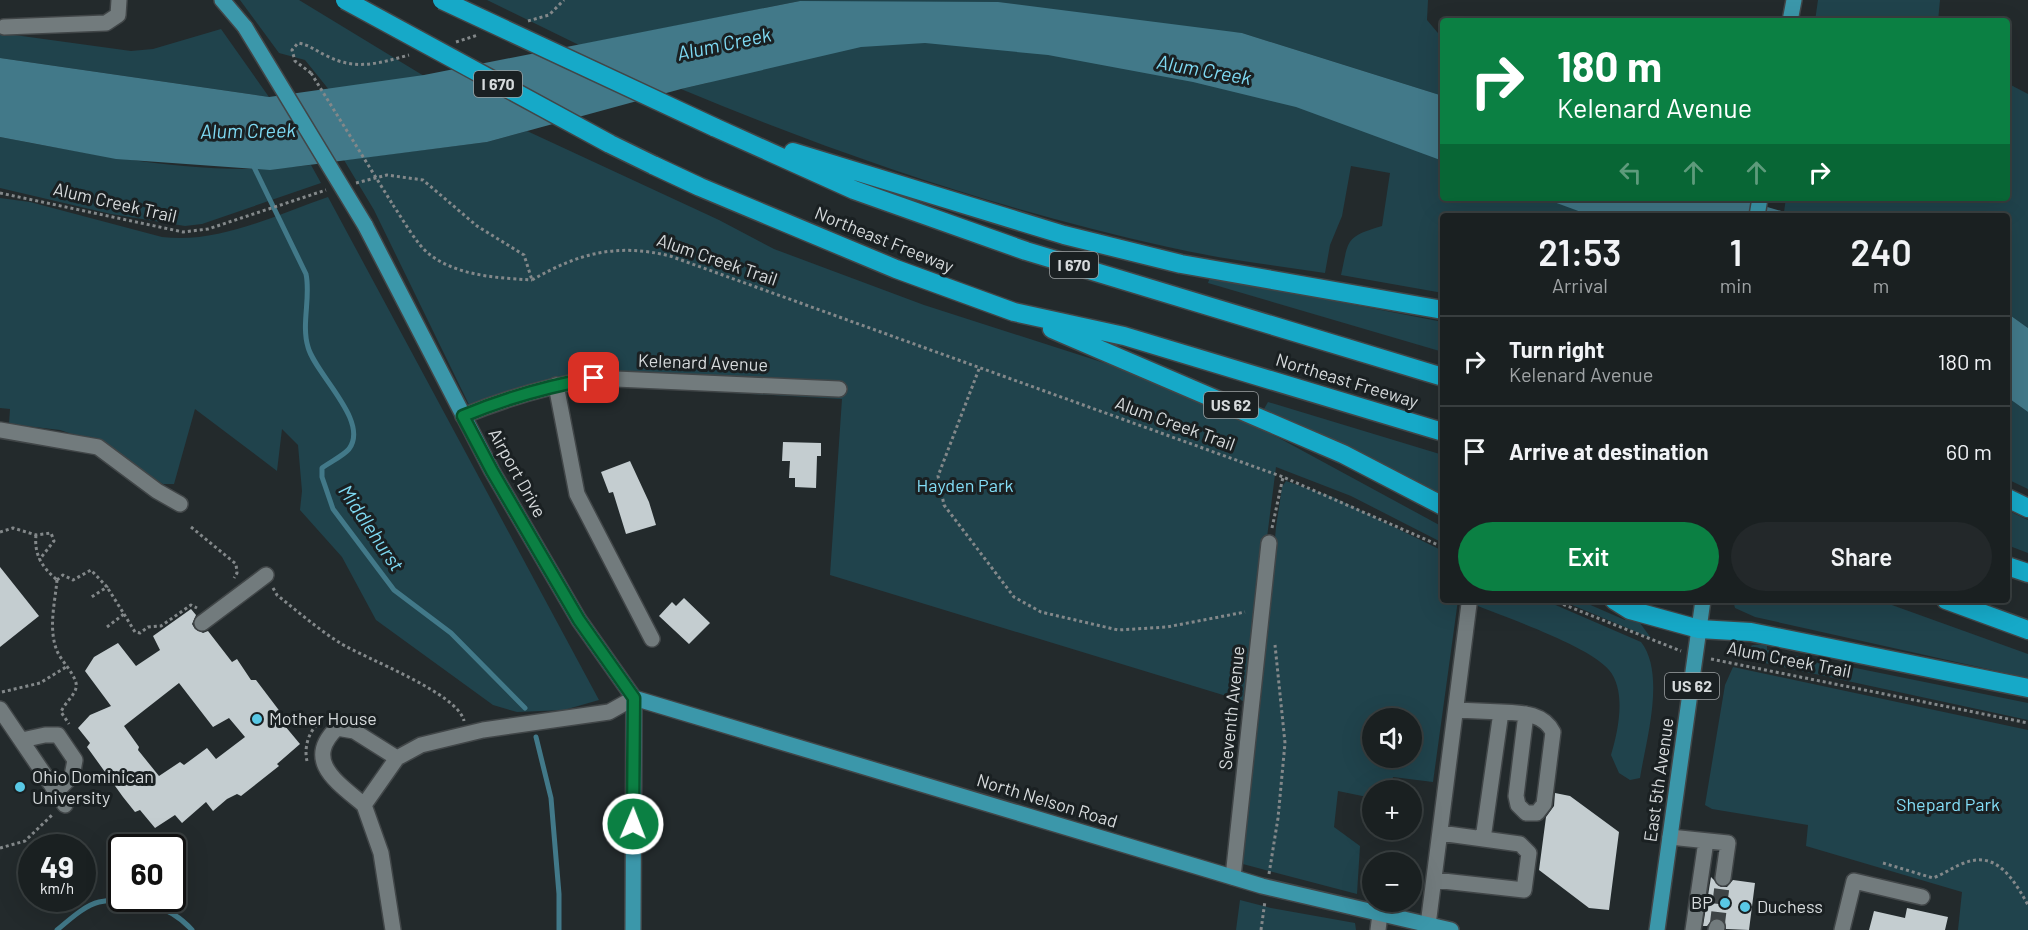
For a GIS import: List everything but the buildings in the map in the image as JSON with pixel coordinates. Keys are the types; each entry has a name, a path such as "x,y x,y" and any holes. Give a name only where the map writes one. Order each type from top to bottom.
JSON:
{"highway":[{"name":"Northeast Freeway","path":"345,0 609,144 700,188 886,265 1014,312 1124,336 1440,431"},
{"name":"Northeast Freeway","path":"442,0 614,83 854,190 1026,251 1440,376"},
{"path":"714,128 1064,235 1181,264 1440,309"},
{"name":"US 62","path":"1014,312 1343,454 1440,504"},
{"path":"2010,499 2028,508"},
{"path":"2010,567 2028,573"},
{"path":"1619,603 1630,610 1699,629 1751,632 2028,688"},
{"path":"1954,603 2028,630"}],"main road":[{"name":"Airport Drive","path":"222,0 245,27 364,225 492,471 579,620 634,698"},
{"path":"1791,18 1794,0"},
{"name":"East 5th Avenue","path":"1657,930 1703,603"},
{"path":"633,930 634,698"},
{"name":"North Nelson Road","path":"634,698 1267,887 1441,928"}],"street":[{"path":"4,27 106,23 118,15 119,0"},
{"name":"Kelenard Avenue","path":"463,416 498,401 556,385 594,378 839,389"},
{"path":"556,385 577,494 652,639"},
{"path":"0,430 98,447 157,491 180,504"},
{"name":"Seventh Avenue","path":"1233,877 1269,543"},
{"path":"202,623 266,575"},
{"path":"1441,928 1434,880 1469,604"},
{"path":"364,805 397,758 421,745 483,730 609,712 634,698"},
{"path":"0,709 65,805"},
{"path":"1456,710 1526,714 1543,719 1553,732 1544,804 1537,813 1526,813 1518,805 1516,796 1526,714"},
{"path":"1483,839 1501,712"},
{"path":"393,930 381,853 364,805 323,765 321,751 326,739 337,728 354,731 397,758"},
{"path":"22,740 58,735 70,752 75,760 72,776 57,791"},
{"path":"1434,880 1524,890 1529,853 1520,844 1440,833"},
{"path":"1670,837 1728,843 1723,878"},
{"path":"1693,930 1706,841"},
{"path":"1842,930 1854,881 1922,897"},
{"path":"1378,930 1380,914"}],"path":[{"path":"311,73 393,205 428,254 464,271 502,279 532,280 524,255 477,226 423,180 387,175 354,183"},
{"name":"Alum Creek Trail","path":"0,193 183,232 208,229 332,189"},
{"name":"Alum Creek Trail","path":"532,280 564,262 615,249 645,250 670,256 1283,477 1440,546"},
{"path":"979,369 938,476 944,505 1014,597 1041,612 1118,630 1167,627 1236,613 1262,612"},
{"path":"1269,543 1283,477"},
{"path":"191,527 236,564 237,573 232,582"},
{"path":"0,532 14,528 36,535 51,533 54,541 39,560"},
{"path":"36,535 39,560 57,580"},
{"path":"74,731 61,712 76,689 76,680 56,649 53,627 57,580 63,575 73,580 91,570 107,587 135,632 140,633 148,627 161,626 191,604 195,609 202,604"},
{"path":"266,575 277,595 338,642 442,696 462,714 464,721 459,724"},
{"path":"90,598 107,587"},
{"name":"Alum Creek Trail","path":"1560,603 1696,656 2028,723"},
{"path":"107,627 123,614"},
{"path":"1261,930 1278,818 1284,743 1275,643"},
{"path":"0,689 2,692 40,683 66,667"},
{"path":"322,721 312,729 306,755 314,775 323,765"},
{"path":"0,848 25,841 35,829 65,805"},
{"path":"1883,863 1934,878 1965,862 1982,859 1996,863 2009,874 2028,905"}],"green space":[{"path":"240,0 299,0 424,76 330,91 305,60 279,53"},
{"path":"487,0 1428,0 1427,20 1440,35 1440,95 1242,33 800,1 579,45"},
{"path":"1818,0 1940,0 1938,18 1815,18"},
{"path":"867,19 1242,73 1440,140 1440,201 1619,201 1653,213 1440,213 1440,292 1341,275 1351,241 1361,233 1382,226 1390,173 1351,166 1342,216 1330,245 1325,273 1188,251 1106,232 982,198 860,158 681,89 707,83"},
{"path":"221,29 269,97 0,58 0,33 131,51 153,49"},
{"path":"2010,85 2028,94 2028,328 2010,315 2010,213 1784,212 1786,201 2010,201"},
{"name":"Hayden Park","path":"527,131 719,220 774,249 924,305 1117,367 1168,386 1279,438 1440,525 1440,541 1351,496 1276,467 1246,702 830,575 842,399 588,385 521,397 476,419 374,210 344,160 487,142"},
{"path":"0,137 115,158 194,167 233,169 311,165 321,183 202,224 185,226 111,214 0,188"},
{"path":"328,197 599,700 564,710 517,712 493,705 376,620 342,557 300,510 302,491 298,445 282,429 277,471 195,409 174,484 163,484 102,444 60,430 9,424 10,409 0,408 0,198 30,202 162,237 183,238 226,232"},
{"path":"1210,277 1440,321 1440,351 1208,283"},
{"path":"2010,399 2028,412 2028,489 2010,480"},
{"path":"1268,402 1440,454 1440,496 1264,409"},
{"path":"1286,481 1333,497 1440,550 1440,603 1458,603 1433,782 1393,777 1392,780 1362,780 1362,796 1338,791 1334,827 1360,846 1357,894 1239,863 1261,698 1276,527 1282,487"},
{"path":"2010,511 2028,520 2028,553 2010,546"},
{"path":"1471,603 1551,603 1641,642 1648,655 1653,689 1650,727 1640,778 1630,780 1619,773 1611,755 1618,724 1619,700 1615,679 1609,670 1582,650"},
{"path":"1567,603 1586,603 1625,620 1628,616 1640,623 1651,638"},
{"path":"1734,603 1886,603 2028,654 2028,678 1755,617 1735,608"},
{"path":"1767,644 1767,650 2028,703 2028,720 1737,657 1734,653 1753,645"},
{"name":"Shepard Park","path":"1733,667 2028,730 2028,930 1958,930 1962,892 1806,846 1808,825 1712,809 1705,805 1725,685"},
{"path":"1240,900 1355,923 1356,930 1236,930"}],"water":[{"name":"Alum Creek","path":"800,1 998,2 1242,33 1440,95 1440,160 1296,107 1193,82 1048,55 925,43 861,47 681,89 487,142 270,170 116,159 0,137 0,58 269,97 424,75"},
{"path":"1551,201 1747,201 1788,213 1584,213"},
{"path":"2010,315 2028,328 2028,412 2010,399"}],"waterway":[{"name":"Middlehurst","path":"253,165 306,274 305,329 308,347 347,412 352,425 354,438 349,449 322,468 322,477 333,509 394,590 451,633 525,708"},
{"name":"Middlehurst","path":"536,737 551,798 559,894 559,930"},
{"name":"Middlehurst","path":"57,930 88,906 112,900 137,901 162,908 183,921 192,930"}],"tunnel":[{"path":"1717,927 1723,878"}],"place":[{"name":"Mother House","path":"257,719"},
{"name":"Ohio Dominican University","path":"20,787"},
{"name":"BP","path":"1725,903"},
{"name":"Duchess","path":"1745,907"}],"route":[{"path":"594,378 556,385 498,401 463,416 492,471 579,620 634,698 633,824"}]}
